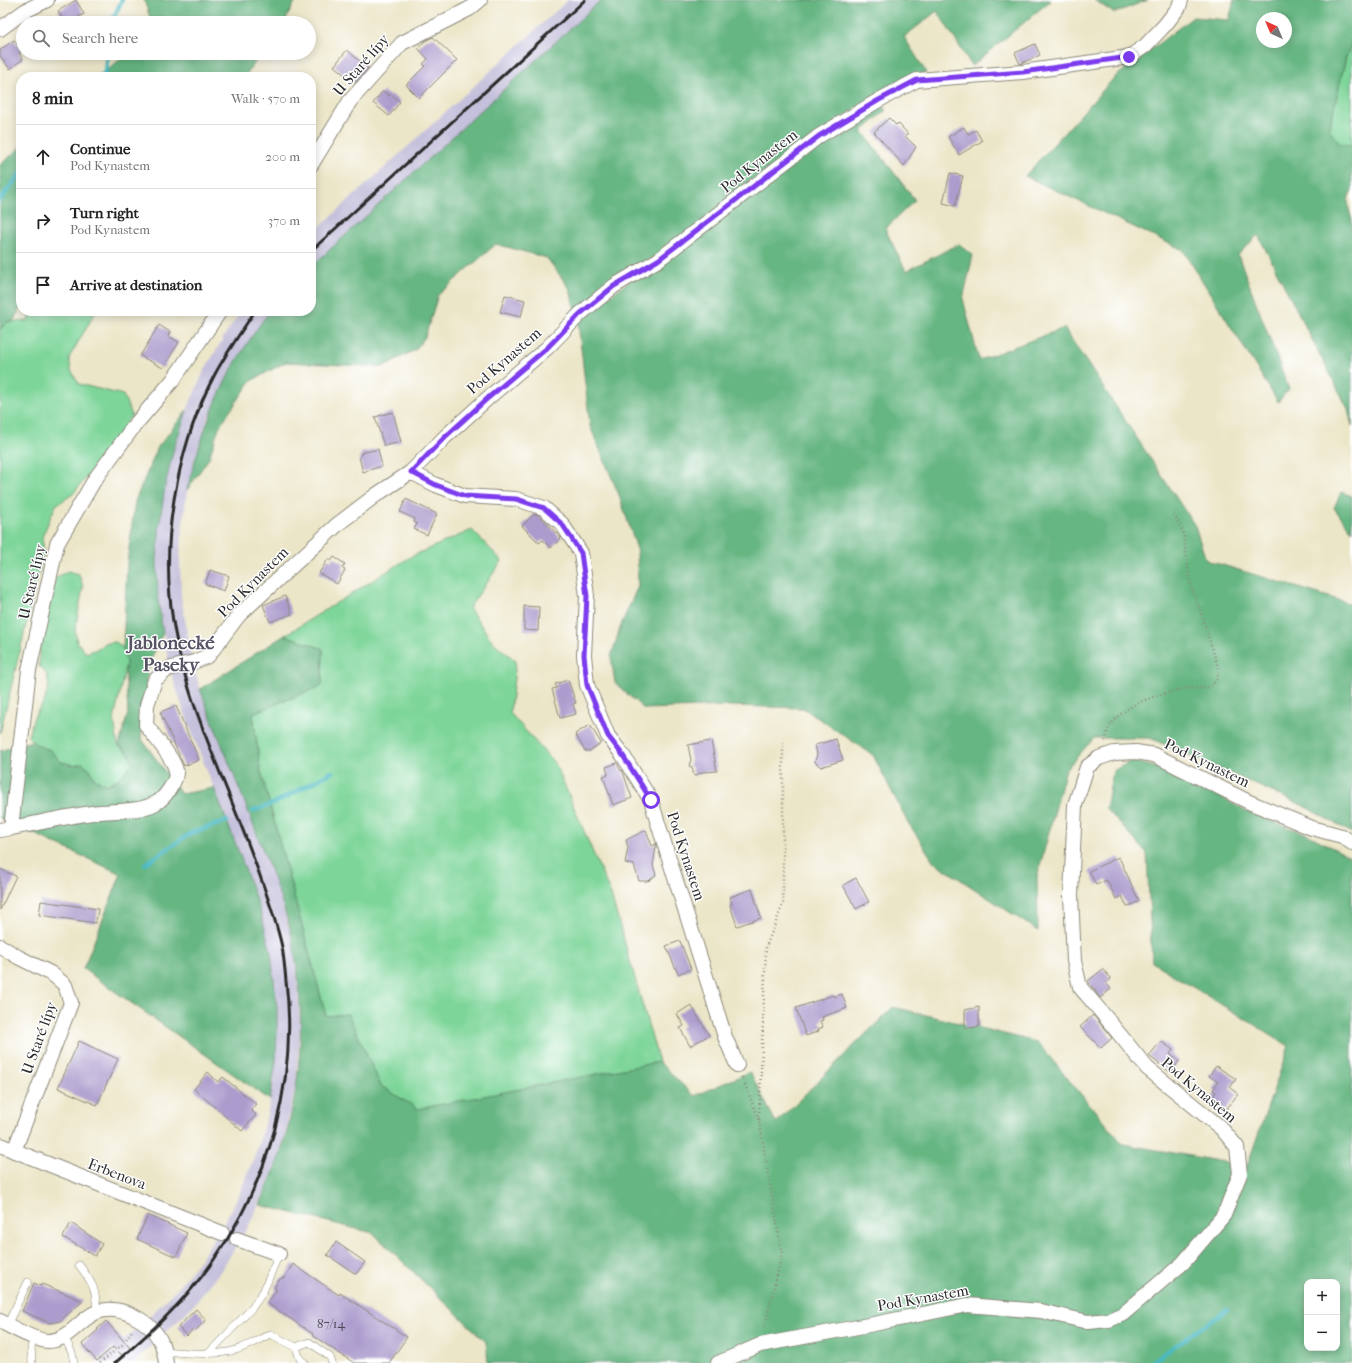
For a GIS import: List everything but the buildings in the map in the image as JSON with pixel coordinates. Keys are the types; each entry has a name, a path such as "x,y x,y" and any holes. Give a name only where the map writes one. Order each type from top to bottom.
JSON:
{"street":[{"path":"18,16 47,0"},
{"name":"U Staré lípy","path":"316,157 350,101 402,43 469,8 480,0"},
{"name":"Pod Kynastem","path":"6,829 93,813 139,808 156,803 164,797 174,780 176,771 170,759 146,725 148,706 155,680 168,669 194,662 208,656 239,615 338,524 376,495 411,472 445,437 547,348 580,314 614,286 658,260 819,136 917,80 1023,72 1129,57 1146,46 1179,7 1181,0"},
{"path":"0,29 16,17"},
{"name":"U Staré lípy","path":"6,829 29,670 57,544 95,479 134,426 173,380 217,316"},
{"name":"Pod Kynastem","path":"411,472 436,485 465,496 516,499 544,508 562,524 581,553 587,596 584,655 587,685 608,736 622,754 651,800 725,1037 737,1064"},
{"name":"Pod Kynastem","path":"718,1363 760,1345 967,1305 1041,1311 1088,1322 1109,1320 1123,1314 1183,1263 1224,1215 1240,1174 1237,1147 1222,1128 1147,1068 1080,988 1074,961 1071,895 1075,805 1087,767 1099,758 1114,752 1136,752 1154,755 1249,802 1312,828 1342,836 1352,843"},
{"name":"U Staré lípy","path":"0,946 52,974 66,985 71,1003 14,1151"},
{"name":"Erbenova","path":"0,1146 222,1233"},
{"path":"237,1239 279,1254"},
{"path":"4,1323 43,1341 49,1341 64,1336 86,1318 97,1312 110,1310 121,1312 136,1317 157,1336 165,1360"}],"lane":[{"path":"209,1353 252,1308 263,1292 279,1254"},
{"path":"79,1265 93,1286 96,1294 97,1312"},
{"path":"4,1323 28,1282"},
{"path":"165,1360 194,1354 235,1350 248,1346 270,1334 296,1348 300,1360 306,1363"},
{"path":"64,1336 72,1353 74,1363"},
{"path":"32,1363 31,1347 35,1337"},
{"path":"296,1348 309,1342 330,1356 332,1363"}],"path":[{"path":"1099,758 1109,727 1133,705 1155,696 1191,688 1205,688 1214,684 1218,678 1219,670 1200,610 1190,587 1183,532 1174,515"},
{"path":"759,1120 766,947 783,904 783,742"},
{"path":"737,1064 759,1120 782,1254 760,1345"},
{"path":"100,1363 127,1340 136,1317"}],"shaded area":[{"path":"568,0 601,0 316,262 316,230"},
{"path":"238,316 266,316 208,418 196,455 187,490 183,524 180,559 181,596 192,660 200,689 262,846 282,904 294,947 300,1027 296,1083 285,1136 269,1183 248,1227 220,1272 197,1301 179,1320 133,1363 97,1363 144,1322 179,1286 218,1233 239,1195 256,1152 267,1115 274,1080 277,1027 275,990 240,855 190,728 169,666 158,598 157,559 160,522 165,486 174,449 187,410 204,371"}],"green space":[{"path":"144,0 296,0 288,16 150,16"},
{"path":"601,0 1051,0 972,66 937,11 904,37 926,72 898,81 856,108 657,255 575,310 570,289 547,258 496,244 438,295 425,337 415,350 382,367 286,362 251,381 219,427 209,458 187,490 198,450 212,411 229,374 260,324 266,316 316,316 316,262"},
{"path":"1094,0 1148,0 1114,13"},
{"path":"1234,0 1352,0 1352,44 1346,57 1329,129 1340,144 1352,145 1352,191 1348,201 1352,219 1352,426 1348,409 1258,235 1238,255 1289,389 1278,402 1183,250 1025,176 1114,78 1193,17 1229,20"},
{"path":"1352,44 1352,145 1340,144 1329,129 1346,57"},
{"path":"119,60 257,60 248,72 106,72"},
{"path":"880,104 886,110 862,131 915,200 885,229 906,271 959,244 973,255 963,299 979,360 1064,328 1195,526 1206,560 1352,604 1352,833 1304,806 1150,738 1094,738 1066,769 1037,877 1038,931 934,862 907,821 873,755 803,708 731,706 644,709 615,683 611,657 621,625 638,586 637,549 619,495 590,426 578,322 616,291 825,139"},
{"path":"16,151 16,316 13,322 7,322 0,330 0,165"},
{"path":"30,316 93,316 69,358 71,370 79,384 123,395 132,415 100,461 73,494 56,505 42,537 44,551 0,733 0,330 7,322 28,321"},
{"path":"187,410 174,448 165,486 157,559 158,598 163,633 149,664 141,738 181,794 214,788 260,911 271,952 277,1008 276,1061 270,1100 83,969 121,874 0,818 0,751 32,741 35,744 50,750 61,762 74,765 82,763 90,769 94,779 106,785 118,779 132,764 130,755 119,745 128,713 125,670 126,663 123,648 127,564 135,501 158,447"},
{"path":"1341,492 1352,496 1352,531 1334,508"},
{"path":"472,530 502,561 469,608 493,642 516,661 510,713 556,765 611,895 659,1062 418,1109 381,1086 348,1014 326,1016 260,768 253,713 322,686 323,649 285,635 412,556"},
{"path":"68,571 79,574 83,587 75,630 77,642 86,653 100,648 105,643 116,642 123,648 126,663 114,721 118,745 130,755 132,764 118,779 106,785 94,779 90,769 82,763 74,765 61,762 50,750 35,744 28,736 34,717 45,700 49,684 46,673 39,666 40,640 55,578"},
{"path":"285,635 323,649 322,686 253,713 260,768 326,1016 348,1014 381,1086 418,1109 659,1062 694,1096 750,1072 776,1123 893,1007 1037,1042 1123,1144 1247,1166 1289,1046 1152,962 1147,853 1106,809 1113,771 1131,761 1179,773 1247,812 1307,834 1352,858 1352,1363 488,1363 486,1342 373,1233 260,1205 276,1166 286,1135 297,1082 301,1028 298,974 292,937 282,904 251,818 200,689"}],"waterway":[{"path":"114,16 122,0"},
{"path":"105,72 107,60"},
{"path":"0,200 16,179"},
{"path":"253,811 275,803 332,772"},
{"path":"145,864 191,833 227,821"},
{"path":"1150,1363 1227,1310"}],"railway":[{"path":"316,246 585,0"},
{"path":"115,1363 154,1329 190,1291 211,1264 231,1232 249,1199 263,1165 275,1129 283,1093 288,1056 289,1019 282,947 279,935 272,911 240,822 202,728 191,696 182,664 170,597 169,541 177,482 184,454 203,399 215,374 252,316"}],"district":[{"name":"Jablonecké Paseky","path":"171,653"}],"route":[{"path":"651,800 622,754 608,736 587,685 584,655 587,596 581,553 562,524 544,508 516,499 465,496 436,485 411,472 445,437 547,348 580,314 614,286 658,260 819,136 879,100 917,80 1023,72 1129,57"}]}
